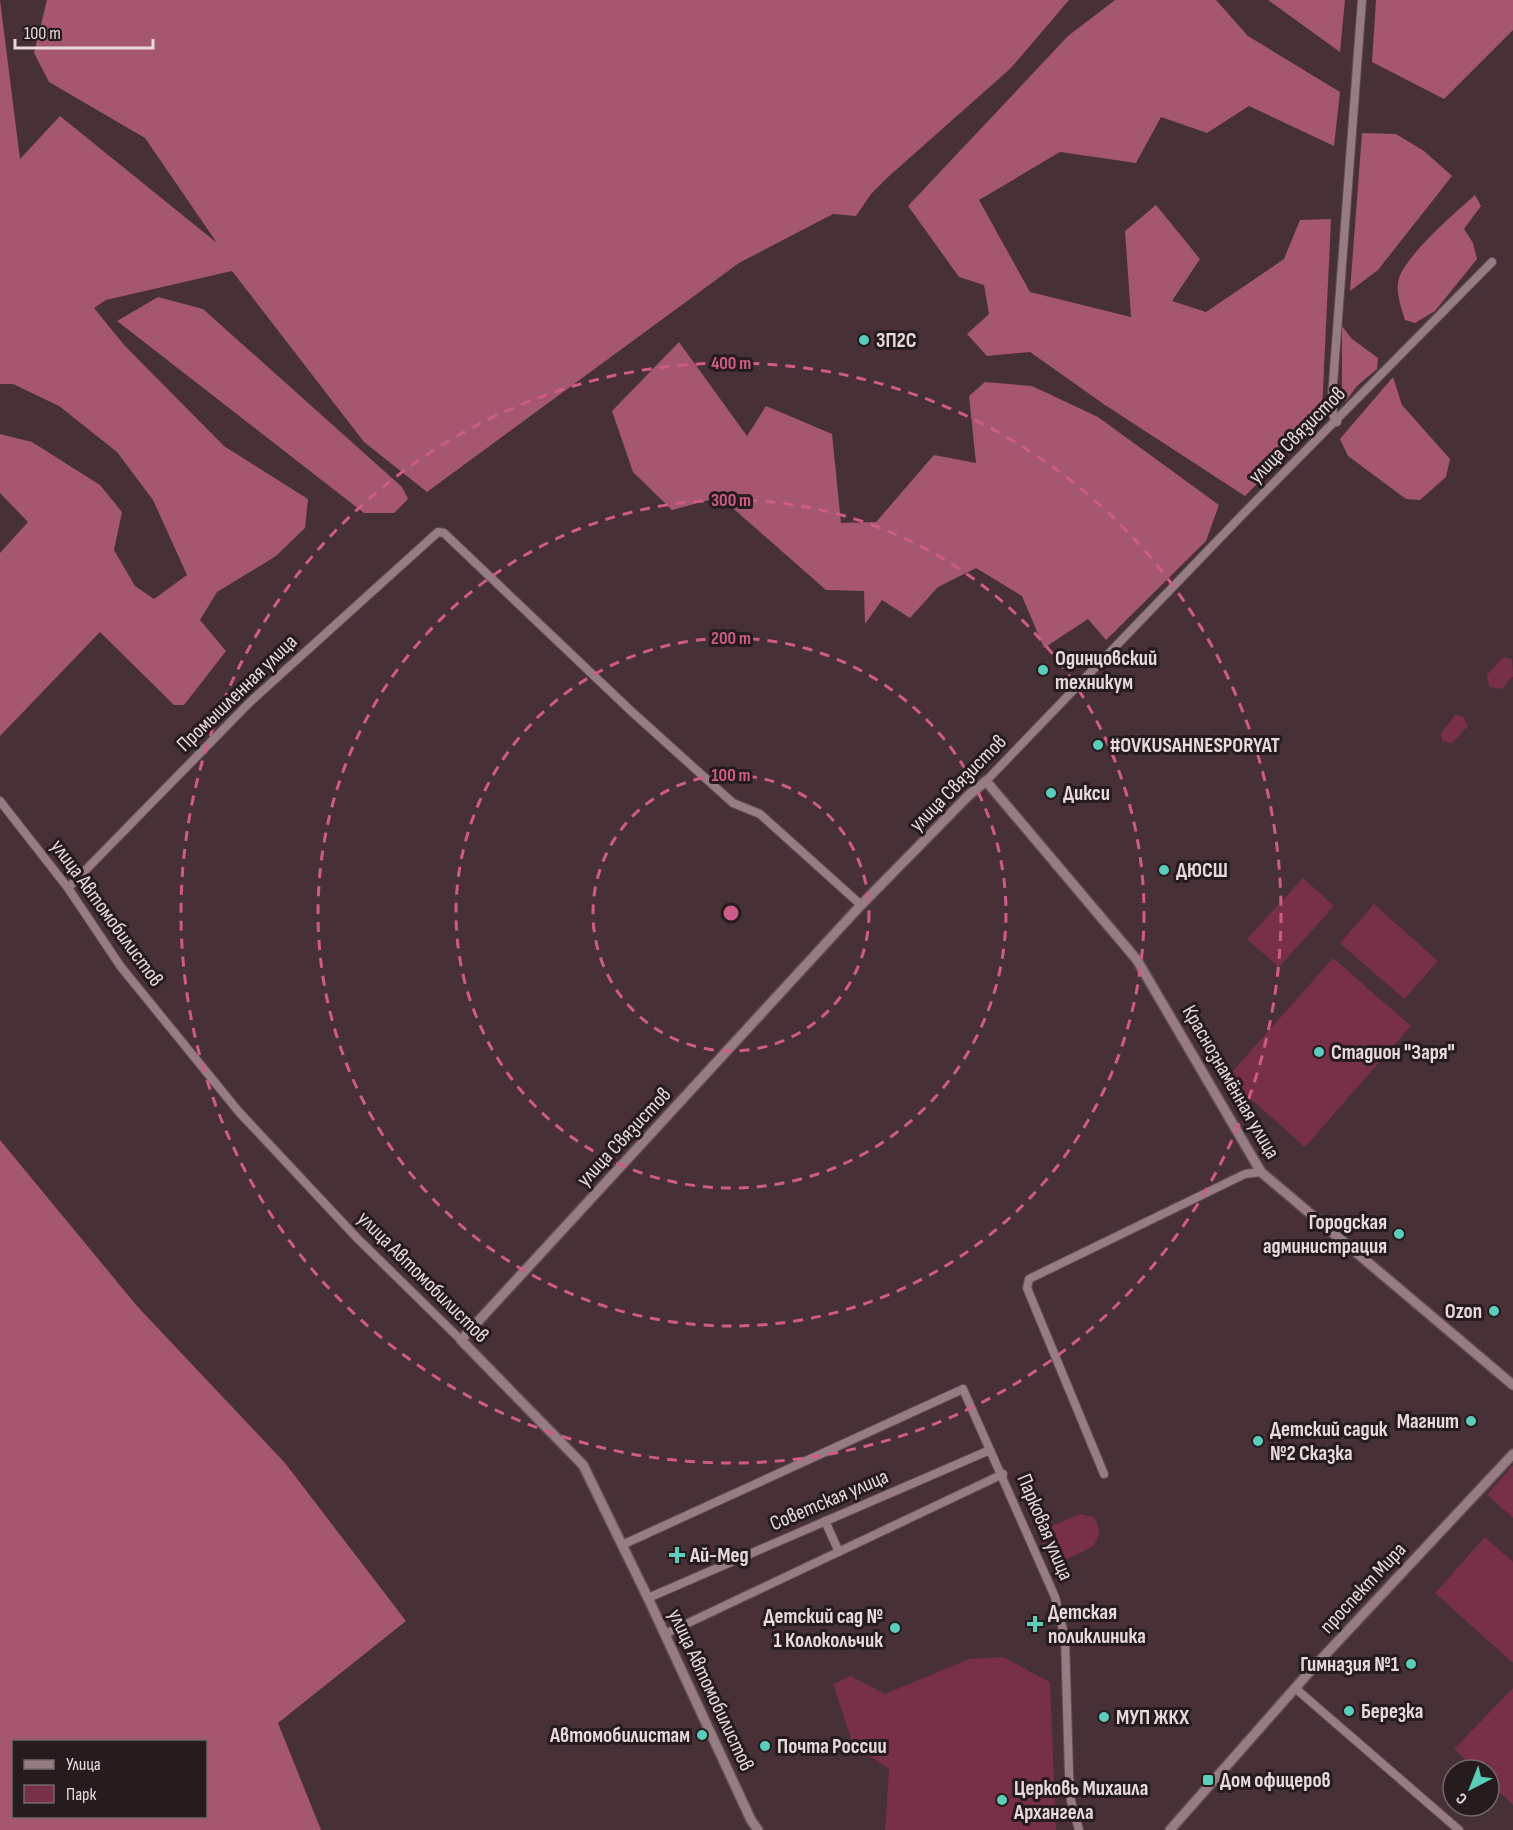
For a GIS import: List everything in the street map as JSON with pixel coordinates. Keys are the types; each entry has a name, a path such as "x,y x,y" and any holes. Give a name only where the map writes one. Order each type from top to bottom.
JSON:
{"street":[{"path":"1337,422 1333,415 1332,397 1362,0"},
{"name":"улица Связистов","path":"461,1340 861,905 969,795 986,781 1245,512 1337,422 1492,262"},
{"name":"Промышленная улица","path":"68,888 250,702 438,532 444,533 631,711 733,803 760,814 861,905"},
{"name":"Краснознамённая улица","path":"986,781 1137,960 1211,1082 1261,1172 1513,1385"},
{"name":"улица Автомобилистов","path":"0,801 68,888 121,967 239,1112 357,1238 580,1460 665,1634 750,1825 758,1830"},
{"path":"1104,1474 1027,1288 1029,1279 1245,1174 1261,1172"},
{"name":"Парковая улица","path":"622,1545 963,1389 1003,1474 1055,1597 1065,1638 1069,1774 1071,1801 1079,1830"},
{"name":"Советская улица","path":"648,1598 990,1450"},
{"name":"проспект Мира","path":"1170,1830 1295,1688 1513,1454"},
{"path":"665,1634 1003,1474"},
{"path":"825,1521 838,1552"},
{"path":"1295,1688 1459,1830"}],"green space":[{"path":"1503,657 1512,659 1513,676 1502,689 1489,687 1487,675"},
{"path":"1455,715 1463,716 1468,726 1452,743 1442,741 1441,733"},
{"path":"1303,878 1334,906 1279,967 1247,939"},
{"path":"1374,904 1438,961 1404,999 1340,943"},
{"name":"Стадион \"Заря\"","path":"1333,958 1411,1026 1305,1147 1227,1078"},
{"path":"1513,1465 1513,1518 1487,1495"},
{"path":"1080,1514 1094,1517 1100,1531 1094,1546 1060,1562 1047,1554 1041,1541 1049,1527"},
{"path":"1485,1537 1513,1562 1513,1663 1435,1593"},
{"path":"1003,1657 1050,1682 1056,1830 885,1830 889,1769 853,1745 833,1684 851,1676 885,1694 969,1659"},
{"path":"1513,1688 1513,1805 1501,1794 1501,1758 1463,1758 1454,1749"}],"shaded area":[{"path":"0,0 20,159 60,116 217,243 145,138 49,82 34,53 47,0 1069,0 1011,68 888,177 871,194 856,216 833,214 739,263 427,492 364,442 232,271 106,300 94,308 125,346 224,446 308,499 305,528 276,556 217,592 200,620 226,651 184,705 174,705 100,632 0,736 0,553 28,522 0,493 0,434 32,442 100,485 122,512 114,550 135,586 154,599 187,575 153,500 117,452 59,406 13,384 0,384"},
{"path":"1115,0 1216,0 1248,36 1340,92 1334,146 1249,106 1207,133 1161,117 1136,163 1060,152 979,200 1030,292 1131,317 1125,231 1156,205 1200,259 1172,301 1206,312 1284,259 1300,220 1331,219 1322,411 1312,429 1245,496 1105,405 1030,352 987,356 967,334 989,314 984,285 959,277 908,206 1068,36"},
{"path":"1268,0 1345,0 1340,52"},
{"path":"1376,0 1513,0 1513,30 1444,99 1372,62"},
{"path":"1362,133 1396,134 1424,151 1452,176 1378,270 1350,291"},
{"path":"1475,195 1481,206 1464,229 1473,243 1477,259 1435,311 1415,323 1405,320 1398,288 1399,278 1404,268 1433,234"},
{"path":"158,297 203,309 402,487 408,499 394,513 364,513 117,321"},
{"path":"1342,326 1352,339 1378,358 1377,369 1357,386 1346,401 1342,402"},
{"path":"679,342 747,436 766,406 832,434 841,523 876,522 934,455 976,463 969,396 985,382 1032,386 1098,417 1219,505 1206,541 1106,640 1088,619 1044,648 1022,596 976,568 938,587 910,618 882,600 865,624 864,591 826,590 720,497 672,510 633,472 612,411"},
{"path":"1393,377 1402,405 1450,459 1446,477 1420,500 1406,499 1348,456 1340,439"},
{"path":"0,1140 137,1306 285,1463 406,1621 278,1723 321,1830 0,1830"}],"place":[{"name":"3П2С","path":"864,340"},
{"name":"Одинцовский техникум","path":"1043,670"},
{"name":"#OVKUSAHNESPORYAT","path":"1098,745"},
{"name":"Дикси","path":"1051,793"},
{"name":"ДЮСШ","path":"1164,870"},
{"name":"Стадион \"Заря\"","path":"1319,1052"},
{"name":"Городская администрация","path":"1399,1234"},
{"name":"Ozon","path":"1494,1311"},
{"name":"Магнит","path":"1471,1421"},
{"name":"Детский садик №2 Сказка","path":"1258,1441"},
{"name":"Ай-Мед","path":"677,1555"},
{"name":"Детская поликлиника","path":"1035,1624"},
{"name":"Детский сад № 1 Колокольчик","path":"895,1628"},
{"name":"Гимназия №1","path":"1411,1664"},
{"name":"Березка","path":"1349,1711"},
{"name":"МУП ЖКХ","path":"1104,1717"},
{"name":"Автомобилистам","path":"702,1735"},
{"name":"Почта России","path":"765,1746"},
{"name":"Дом офицеров","path":"1208,1780"},
{"name":"Церковь Михаила Архангела","path":"1002,1800"}]}
